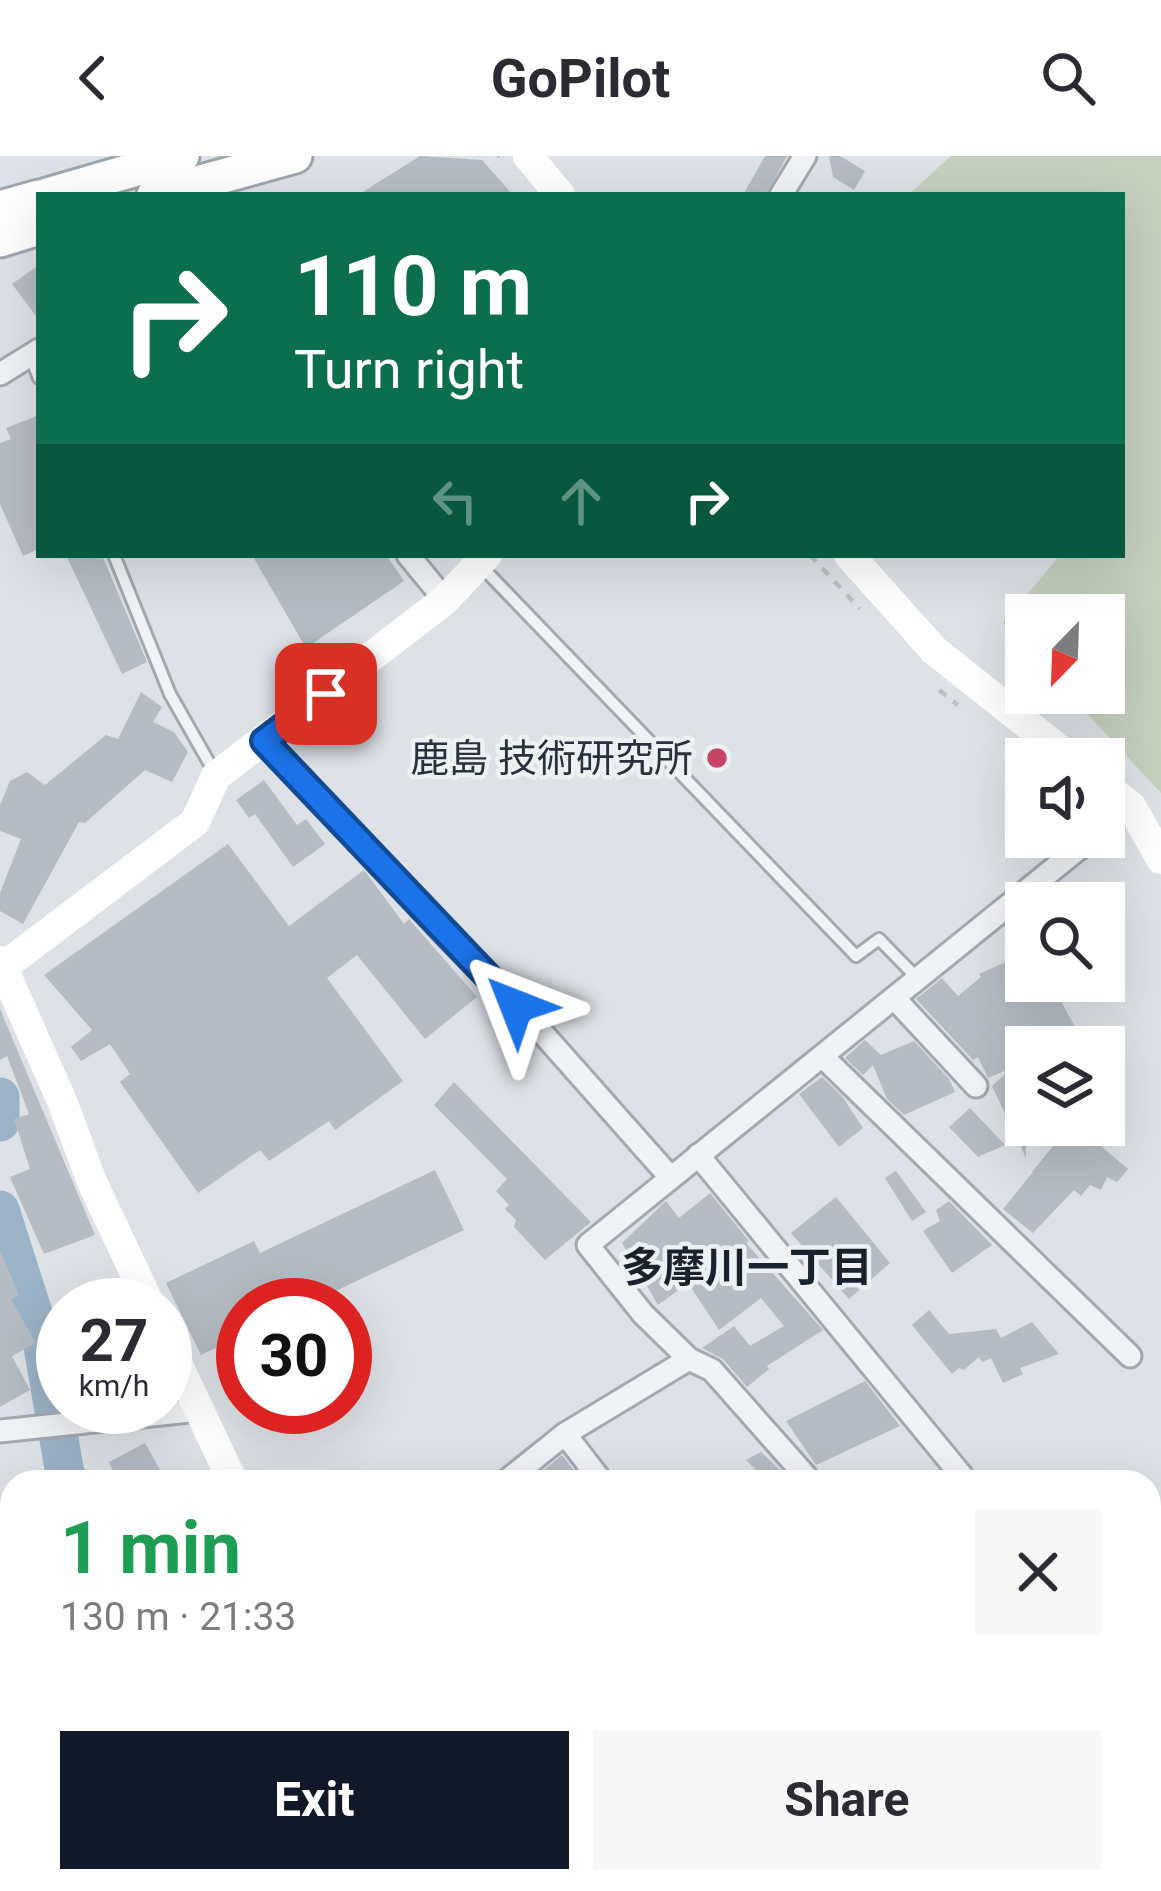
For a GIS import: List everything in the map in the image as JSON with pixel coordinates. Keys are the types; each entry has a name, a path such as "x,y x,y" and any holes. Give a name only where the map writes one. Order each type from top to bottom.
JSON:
{"main road":[{"path":"59,192 158,168 216,186 295,156"},
{"path":"0,208 36,198"},
{"path":"0,240 36,229"}],"street":[{"path":"528,156 558,192"},
{"path":"783,192 805,156"},
{"path":"0,374 34,353"},
{"path":"410,558 445,600"},
{"path":"852,558 934,650 1045,738"},
{"path":"137,1278 1,964 195,822 216,776 445,600 483,560"},
{"path":"264,741 538,1028 670,1177"},
{"path":"1125,801 1161,859"},
{"path":"1125,811 1131,806"},
{"path":"800,1470 712,1370 689,1359 644,1314 588,1245 1067,858"},
{"path":"895,999 976,1086"},
{"path":"824,1058 1130,1356"},
{"path":"698,1155 957,1470"},
{"path":"520,1470 565,1434 689,1359"},
{"path":"192,1395 227,1470"},
{"path":"0,1431 199,1410"},
{"path":"565,1434 593,1470"}],"lane":[{"path":"115,558 170,694 216,776"},
{"path":"483,560 856,956 879,939 919,980"}],"green space":[{"path":"951,156 1161,156 1161,793 1125,754 1125,738 1110,738 1088,714 1125,714 1125,594 1027,594 1056,558 1125,558 1125,192 911,192"}],"building":[{"path":"420,156 482,160 510,192 363,192"},
{"path":"765,156 787,156 768,192 745,192"},
{"path":"829,156 840,156 865,171 854,190 833,177"},
{"path":"36,267 36,316 12,284"},
{"path":"36,416 36,550 23,556 0,504 0,443 11,439 6,428"},
{"path":"67,558 103,558 147,662 122,674"},
{"path":"254,558 388,558 404,581 306,648"},
{"path":"141,692 162,707 153,722 174,732 188,752 172,782 145,770 85,823 79,822 23,924 0,911 0,893 21,839 0,831 0,805 10,781 27,772 45,785 106,735 118,739"},
{"path":"264,780 297,825 306,819 325,844 293,867 255,814 249,818 236,800"},
{"path":"228,844 289,926 364,870 404,924 409,919 477,997 425,1039 357,955 327,978 403,1081 335,1130 329,1121 269,1161 260,1150 198,1193 120,1082 130,1074 110,1044 81,1061 71,1047 92,1030 44,975"},
{"path":"1005,962 1005,1002 1061,1002 1075,1026 1005,1026 1005,1071 988,1078 978,1057 973,1060 916,999 942,978 958,996 979,974"},
{"path":"0,1009 95,1235 44,1254 10,1177 30,1169 14,1119 29,1114 7,1056 0,1060"},
{"path":"865,1040 881,1055 914,1041 955,1092 904,1115 887,1099 873,1065 863,1075 845,1058"},
{"path":"1005,1074 1005,1114 992,1086"},
{"path":"822,1077 842,1096 863,1128 839,1147 799,1094"},
{"path":"454,1082 591,1222 545,1260 514,1227 516,1220 505,1209 509,1205 496,1191 507,1179 434,1105"},
{"path":"970,1108 1005,1145 978,1157 949,1127"},
{"path":"1053,1146 1101,1146 1128,1169 1117,1182 1107,1177 1101,1190 1090,1185 1081,1196 1074,1190 1033,1233 1003,1209 1032,1173 1034,1176 1032,1172"},
{"path":"435,1170 464,1230 363,1278 216,1278 216,1348 201,1355 192,1336 192,1278 176,1278 254,1241 260,1253"},
{"path":"896,1171 926,1212 912,1221 885,1178"},
{"path":"710,1193 749,1241 746,1243 823,1330 767,1366 747,1387 723,1359 702,1348 734,1326 750,1346 784,1326 761,1298 719,1330 688,1283 658,1305 622,1243 666,1201 679,1218"},
{"path":"836,1197 890,1263 849,1299 791,1233"},
{"path":"949,1201 992,1245 952,1273 923,1231 940,1221 936,1210"},
{"path":"0,1250 19,1295 11,1299 36,1343 12,1356 30,1390 0,1407"},
{"path":"929,1310 949,1334 996,1329 1001,1338 1032,1322 1059,1354 1020,1368 1023,1374 1003,1383 991,1358 982,1362 979,1357 952,1374 912,1325"},
{"path":"865,1381 900,1426 816,1465 786,1421"},
{"path":"145,1443 160,1470 113,1470 109,1462"},
{"path":"761,1452 779,1470 756,1470 746,1460"},
{"path":"562,1455 574,1470 544,1470"}],"waterway":[{"path":"0,1097 0,1122"},
{"path":"0,1210 42,1341 64,1470"}],"place":[{"name":"鹿島 技術研究所","path":"717,758"}],"district":[{"name":"多摩川一丁目","path":"747,1267"}],"route":[{"path":"326,694 264,741 516,1006"}]}
